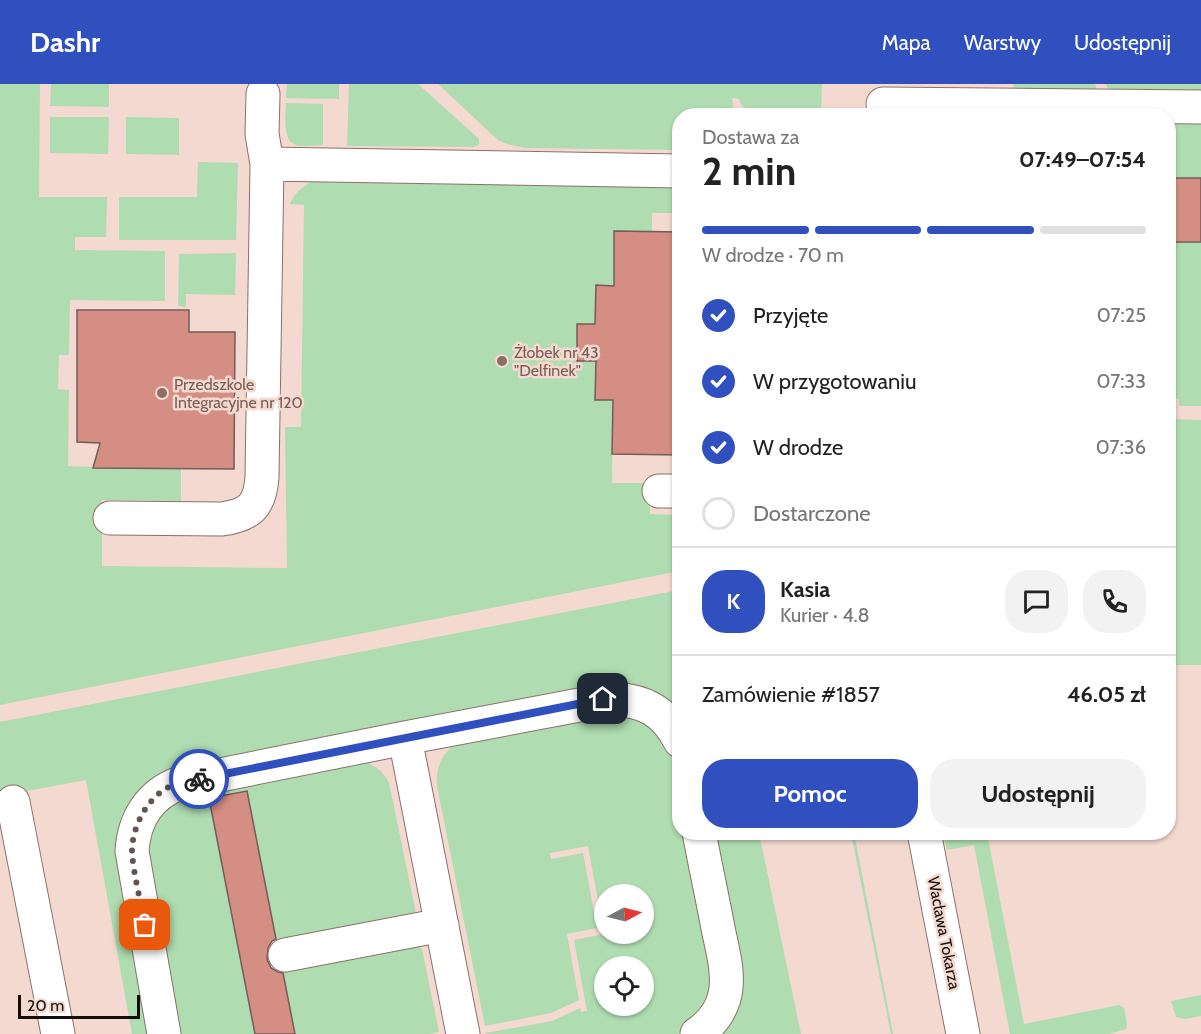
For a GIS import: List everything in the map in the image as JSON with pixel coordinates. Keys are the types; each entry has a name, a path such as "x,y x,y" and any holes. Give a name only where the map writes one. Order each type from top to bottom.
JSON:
{"street":[{"path":"111,518 222,519 246,513 257,502 262,477 267,164 262,134 263,94"},
{"path":"882,101 1201,107"},
{"path":"267,164 672,171"},
{"path":"164,1034 132,851 135,830 141,818 150,803 164,790 180,783 611,699 633,701 651,708 662,715 672,728"},
{"path":"405,738 463,1034"},
{"path":"13,802 58,1034"},
{"path":"697,1034 706,1027 721,1008 726,988 725,965 701,840"},
{"name":"Wacława Tokarza","path":"926,840 963,1034"},
{"path":"285,955 442,925"}],"green space":[{"path":"0,84 40,84 39,197 107,197 106,237 75,237 75,250 165,251 165,301 70,300 69,355 59,355 58,389 69,390 68,466 181,469 181,501 102,500 102,566 287,568 285,427 301,427 304,205 290,204 296,193 312,181 672,182 672,213 652,213 652,231 614,231 614,286 596,286 595,324 577,361 596,361 595,399 613,400 612,483 650,483 650,514 672,515 672,572 0,705"},
{"path":"51,84 109,84 109,107 50,106"},
{"path":"287,84 339,84 339,99 286,98"},
{"path":"349,84 418,84 478,138 479,145 473,147 347,146"},
{"path":"438,84 822,84 821,108 747,108 742,106 739,99 732,98 733,108 672,108 672,150 525,148 498,140"},
{"path":"1014,84 1095,84 1097,90 1013,89"},
{"path":"1106,84 1201,84 1201,94 1108,90"},
{"path":"286,103 323,104 323,145 300,146 290,141 286,125"},
{"path":"50,117 109,117 108,154 50,153"},
{"path":"126,117 179,118 179,155 126,154"},
{"path":"1176,119 1201,120 1201,178 1176,178"},
{"path":"198,162 238,163 236,240 119,240 119,197 197,197"},
{"path":"1176,242 1201,242 1201,406 1179,406 1179,399 1176,399"},
{"path":"236,253 235,295 186,294 186,307 178,306 179,254"},
{"path":"1176,419 1201,420 1201,665 1176,665"},
{"path":"672,591 672,712 664,703 145,790 153,1034 132,1034 86,780 0,796 0,722"},
{"path":"605,710 647,718 672,752 672,840 690,840 716,987 687,1030 677,1034 485,1033 552,1021 580,1008 581,1012 587,1011 574,940 594,936 594,944 654,944 654,884 595,884 588,846 550,853 551,859 583,853 594,912 594,929 567,934 579,1000 551,1013 485,1026 437,786 440,764 452,746"},
{"path":"362,761 378,769 389,783 417,918 277,946 247,791 209,798 255,1034 175,1034 143,842 170,799"},
{"path":"708,840 760,840 801,1034 711,1034"},
{"path":"852,840 855,840 893,1034 891,1034"},
{"path":"945,840 988,840 1024,1024 1119,1005 1124,1008 1126,1029 1109,1034 1010,1034 974,845 947,850"},
{"path":"413,941 422,949 439,1032 430,1034 295,1034 282,966"},
{"path":"1201,995 1201,1016 1185,1019 1176,1017 1171,1001"}],"building":[{"path":"1176,178 1201,178 1201,242 1176,242"},
{"path":"614,231 672,232 672,455 612,454 613,400 595,400 596,361 577,361 577,324 595,324 596,285 614,286"},
{"path":"77,310 189,310 189,332 235,332 234,469 93,468 100,443 77,442"},
{"path":"247,791 276,939 268,948 267,959 271,968 283,973 295,1034 255,1034 209,798"}],"way so far":[{"path":"145,925 132,851 135,830 156,795 180,783 199,779"}],"place":[{"name":"Żłobek nr 43 \"Delfinek\"","path":"502,361"},
{"name":"Przedszkole Integracyjne nr 120","path":"162,393"}],"route":[{"path":"199,779 603,699"}]}
